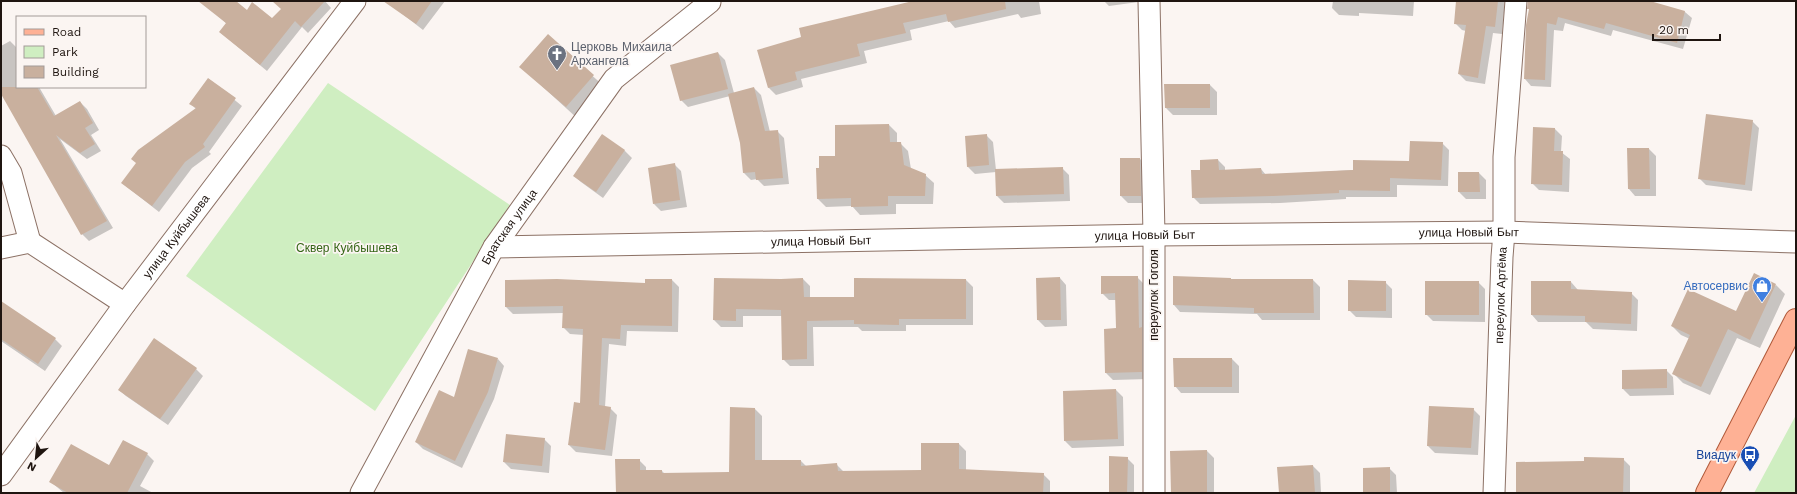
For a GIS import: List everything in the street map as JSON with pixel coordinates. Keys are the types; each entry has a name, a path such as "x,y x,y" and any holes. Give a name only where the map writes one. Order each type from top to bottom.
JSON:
{"main road":[{"path":"1707,493 1796,320"}],"street":[{"name":"улица Куйбышева","path":"1,475 125,304 355,1"},
{"name":"Братская улица","path":"361,493 494,247 614,79 711,1"},
{"name":"переулок Гоголя","path":"1149,1 1154,235 1154,493"},
{"name":"переулок Артёма","path":"1494,493 1504,232 1504,157 1516,1"},
{"path":"1,156 11,173 30,242 125,304"},
{"name":"улица Новый Быт","path":"494,247 1154,235 1504,232 1796,242"},
{"path":"1,248 30,242"}],"green space":[{"name":"Сквер Куйбышева","path":"328,83 510,205 375,411 186,276"},
{"path":"1796,415 1796,493 1754,493"}],"building":[{"path":"198,1 236,1 247,10 252,2 272,18 281,9 272,1 325,1 301,27 295,21 260,65 219,32 226,23"},
{"path":"383,1 432,1 416,24"},
{"path":"913,1 1005,1 1006,9 948,22 946,14 903,23 906,33 857,44 860,56 795,72 797,80 768,88 757,50 801,37 799,28"},
{"path":"1456,1 1498,1 1495,27 1486,26 1478,78 1458,74 1466,25 1454,24"},
{"path":"1528,1 1650,1 1685,11 1677,43 1606,23 1604,29 1558,17 1556,25 1547,23 1545,80 1524,79 1526,25 1529,9 1527,9"},
{"name":"Церковь Михаила Архангела","path":"548,34 594,75 566,107 519,67"},
{"path":"718,52 728,89 680,101 670,65"},
{"path":"208,78 236,98 203,144 205,147 185,162 152,206 121,183 136,163 131,159 138,150 196,108 189,104"},
{"path":"1164,84 1210,84 1210,108 1165,108"},
{"path":"1,87 38,88 54,116 80,101 93,123 85,128 95,144 80,153 56,135 107,221 81,235 1,94"},
{"path":"754,87 765,131 778,130 783,178 756,180 755,172 743,173 740,143 728,94"},
{"path":"1706,114 1753,120 1745,185 1698,179"},
{"path":"889,124 890,142 901,142 904,165 926,174 925,196 888,196 888,206 851,207 851,198 817,199 816,168 819,168 819,156 835,156 835,125"},
{"path":"1533,127 1555,128 1554,151 1563,151 1562,185 1531,184"},
{"path":"602,134 625,150 596,192 573,176"},
{"path":"987,134 989,165 967,167 965,136"},
{"path":"1410,141 1443,142 1441,180 1390,178 1390,191 1339,190 1339,193 1192,198 1191,170 1200,170 1200,160 1218,159 1219,170 1261,168 1262,174 1353,170 1353,160 1409,161"},
{"path":"1627,148 1649,148 1650,189 1628,189"},
{"path":"1120,158 1140,158 1141,196 1120,196"},
{"path":"675,163 680,200 653,204 648,168"},
{"path":"1063,167 1064,194 996,196 995,169"},
{"path":"1458,172 1479,172 1480,192 1458,192"},
{"path":"1754,273 1776,284 1750,340 1728,329 1701,387 1672,374 1690,335 1671,326 1688,289 1736,311"},
{"path":"1101,276 1138,276 1139,328 1142,327 1142,372 1105,373 1104,329 1116,328 1115,293 1101,294"},
{"path":"1173,276 1231,279 1313,279 1314,313 1254,313 1254,308 1173,305"},
{"path":"1060,277 1061,320 1037,320 1036,278"},
{"path":"714,278 803,278 804,297 854,297 854,278 966,279 966,319 899,319 899,325 854,324 854,320 807,321 807,359 782,360 781,310 736,309 736,321 713,320"},
{"path":"557,279 645,283 645,279 672,279 672,326 621,325 620,339 602,338 599,405 611,407 605,450 568,445 574,402 580,403 583,329 562,328 563,306 505,307 505,280"},
{"path":"1348,280 1386,281 1386,311 1348,311"},
{"path":"1425,281 1479,281 1479,315 1425,315"},
{"path":"1531,281 1571,281 1571,289 1632,292 1631,324 1585,322 1585,316 1531,315"},
{"path":"1,301 56,338 38,364 1,339"},
{"path":"154,338 197,368 160,419 118,390"},
{"path":"468,349 498,358 488,392 455,461 415,442 439,390 454,397"},
{"path":"1173,358 1232,358 1232,387 1174,387"},
{"path":"1667,369 1667,388 1622,389 1622,370"},
{"path":"1116,389 1118,439 1064,441 1063,391"},
{"path":"1429,406 1474,408 1471,448 1427,446"},
{"path":"730,407 755,408 755,460 801,460 801,466 837,463 838,471 921,470 921,443 959,443 959,469 1044,473 1043,493 616,493 615,459 640,459 640,470 662,470 662,473 729,472"},
{"path":"506,434 545,438 542,466 503,462"},
{"path":"123,440 148,453 127,493 68,493 49,482 71,444 109,465"},
{"path":"1207,450 1207,493 1171,493 1170,451"},
{"path":"1109,456 1128,457 1127,493 1109,493"},
{"path":"1584,457 1624,458 1623,493 1516,493 1516,462 1584,461"},
{"path":"1313,465 1315,493 1279,493 1277,467"},
{"path":"1390,467 1390,493 1363,493 1363,468"}],"place":[{"name":"Церковь Михаила Архангела","path":"557,71"},
{"name":"Автосервис","path":"1762,303"},
{"name":"Виадук","path":"1750,472"}]}
